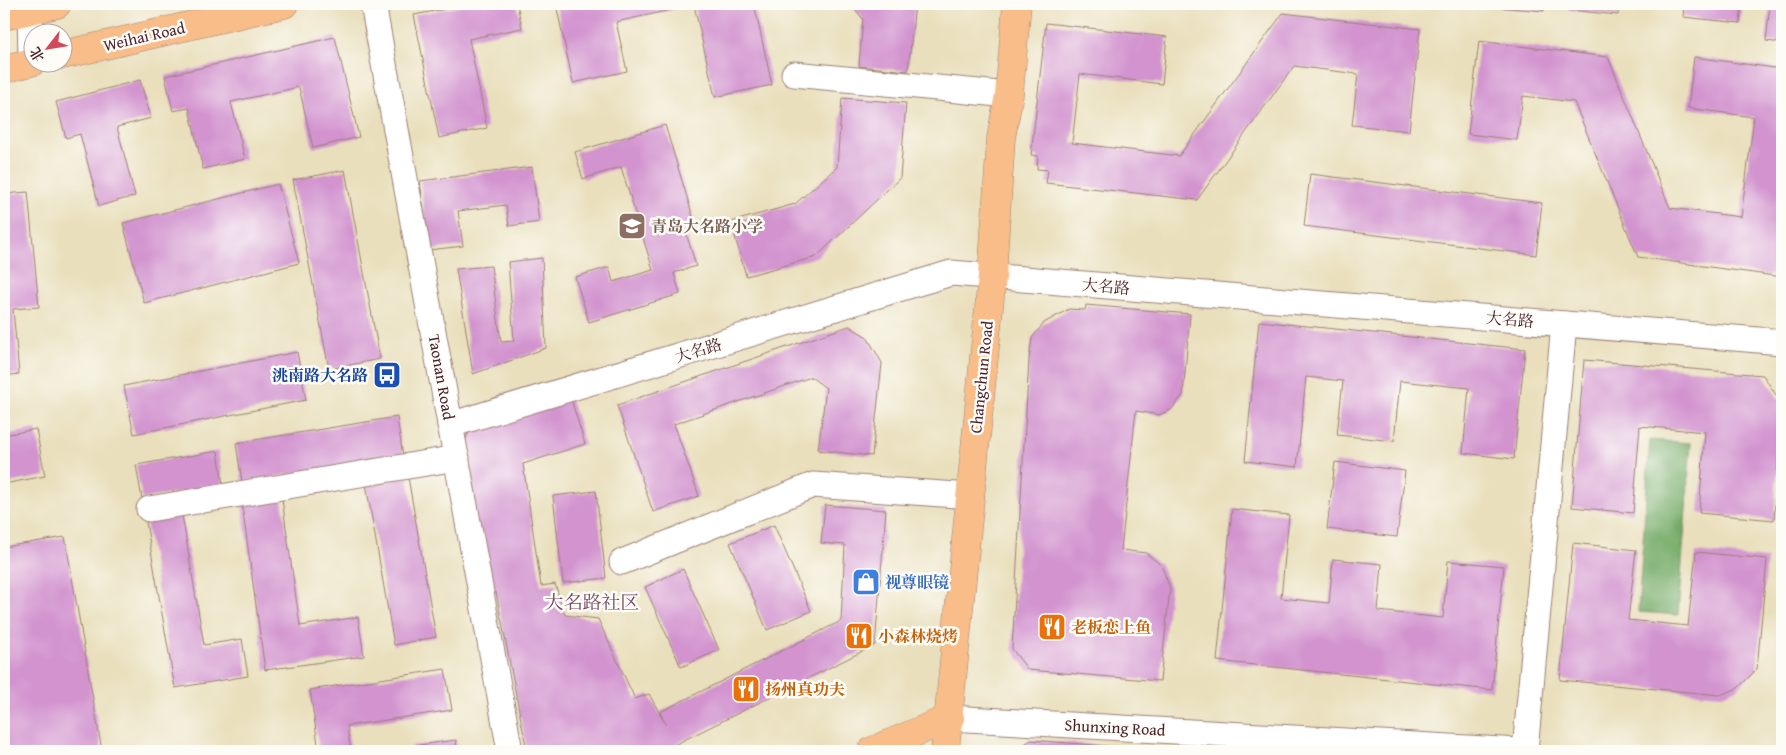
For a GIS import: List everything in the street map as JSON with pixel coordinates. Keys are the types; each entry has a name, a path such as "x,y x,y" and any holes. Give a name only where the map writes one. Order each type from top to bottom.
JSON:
{"main road":[{"path":"21,10 57,4"},
{"name":"Weihai Road","path":"72,53 284,4"},
{"name":"Changchun Road","path":"945,751 950,718 992,277 1001,138 1008,96 1017,4"},
{"path":"4,69 22,64"},
{"path":"872,751 950,718"}],"street":[{"name":"Taonan Road","path":"373,4 510,751"},
{"path":"794,74 1008,96"},
{"name":"大名路","path":"450,425 951,273 1782,342"},
{"path":"1525,751 1564,324"},
{"path":"149,509 457,458"},
{"path":"622,562 813,485 971,496"},
{"name":"Shunxing Road","path":"950,718 1185,742 1519,751"}],"green space":[{"path":"1650,440 1691,443 1678,615 1638,612"}],"building":[{"path":"471,4 517,4 522,28 469,39 487,128 439,138 414,15"},
{"path":"556,4 754,4 772,85 715,97 694,5 616,22 627,71 573,83"},
{"path":"851,4 915,4 908,71 859,66 863,19"},
{"path":"1485,4 1545,4 1544,11 1485,6"},
{"path":"1570,4 1619,4 1618,15 1569,10"},
{"path":"1684,4 1742,4 1740,23 1683,17"},
{"path":"1770,4 1782,4 1782,43 1766,41"},
{"path":"1283,13 1420,29 1409,131 1352,125 1358,74 1294,66 1197,200 1046,183 1048,170 1037,169 1038,156 1031,155 1046,23 1167,37 1162,84 1080,74 1072,143 1179,156"},
{"path":"335,37 359,137 313,148 299,87 231,102 245,159 203,169 189,108 173,111 165,76"},
{"path":"1479,41 1608,57 1670,208 1741,217 1754,117 1688,108 1694,57 1782,69 1782,277 1638,257 1574,102 1523,96 1517,140 1468,134"},
{"path":"140,80 151,118 117,127 135,196 99,206 80,134 66,138 56,102"},
{"path":"842,98 906,103 900,178 816,257 746,276 731,222 795,204 837,167"},
{"path":"665,125 697,230 686,233 696,266 674,273 680,294 589,322 575,277 609,267 613,282 653,270 621,167 583,179 575,152"},
{"path":"532,167 539,222 509,226 506,205 458,211 463,246 429,250 420,181"},
{"path":"345,170 380,359 329,369 293,180"},
{"path":"1310,174 1542,203 1536,255 1304,226"},
{"path":"278,184 299,263 144,303 123,223"},
{"path":"28,192 39,307 13,309 19,374 4,376 4,194"},
{"path":"542,258 546,348 473,374 456,269 491,266 501,342 514,341 508,262"},
{"path":"1086,305 1190,314 1183,395 1171,410 1159,415 1136,411 1121,550 1146,553 1161,565 1170,588 1160,681 1028,670 1012,649 1029,360 1032,338 1044,323 1069,309 1085,310"},
{"path":"1259,321 1525,349 1514,459 1463,453 1469,388 1400,381 1394,441 1337,435 1343,381 1306,377 1297,467 1245,461"},
{"path":"849,326 867,337 882,363 872,456 818,450 826,388 811,377 674,424 699,496 653,512 617,405"},
{"path":"297,352 306,400 134,434 124,386"},
{"path":"1584,360 1763,375 1782,404 1774,520 1699,513 1705,432 1640,426 1633,513 1572,507"},
{"path":"570,396 585,444 523,464 541,586 555,584 565,615 598,619 635,699 649,694 666,725 660,712 841,621 845,545 821,543 825,505 886,510 875,645 662,751 527,751 496,592 487,593 462,449 471,426"},
{"path":"397,417 403,456 242,482 236,443"},
{"path":"36,429 45,476 4,484 4,435"},
{"path":"218,451 223,485 142,499 136,465"},
{"path":"1335,462 1405,471 1397,537 1327,529"},
{"path":"408,477 436,637 394,645 366,484"},
{"path":"596,491 606,578 563,583 553,496"},
{"path":"282,499 300,626 358,617 364,656 265,670 242,505"},
{"path":"1232,509 1289,515 1281,598 1329,603 1333,559 1382,564 1378,611 1443,618 1448,561 1504,566 1492,690 1217,661"},
{"path":"182,515 204,645 242,639 248,676 175,688 146,522"},
{"path":"774,525 811,611 767,630 730,543"},
{"path":"65,537 102,751 4,751 4,547"},
{"path":"1573,543 1636,550 1628,620 1688,626 1696,552 1767,559 1757,669 1738,688 1720,695 1560,680"},
{"path":"683,569 719,650 681,667 645,587"},
{"path":"445,669 452,710 347,726 351,751 319,751 310,690"},
{"path":"456,740 457,751 412,751 412,746"},
{"path":"1031,740 1158,750 1158,751 1014,751"},
{"path":"1204,740 1308,751 1203,751"}],"place":[{"name":"青岛大名路小学","path":"632,226"},
{"name":"洮南路大名路","path":"387,375"},
{"name":"视尊眼镜","path":"866,582"},
{"name":"老板恋上鱼","path":"1052,627"},
{"name":"小森林烧烤","path":"859,636"},
{"name":"扬州真功夫","path":"746,689"}],"district":[{"name":"大名路社区","path":"592,602"}]}
